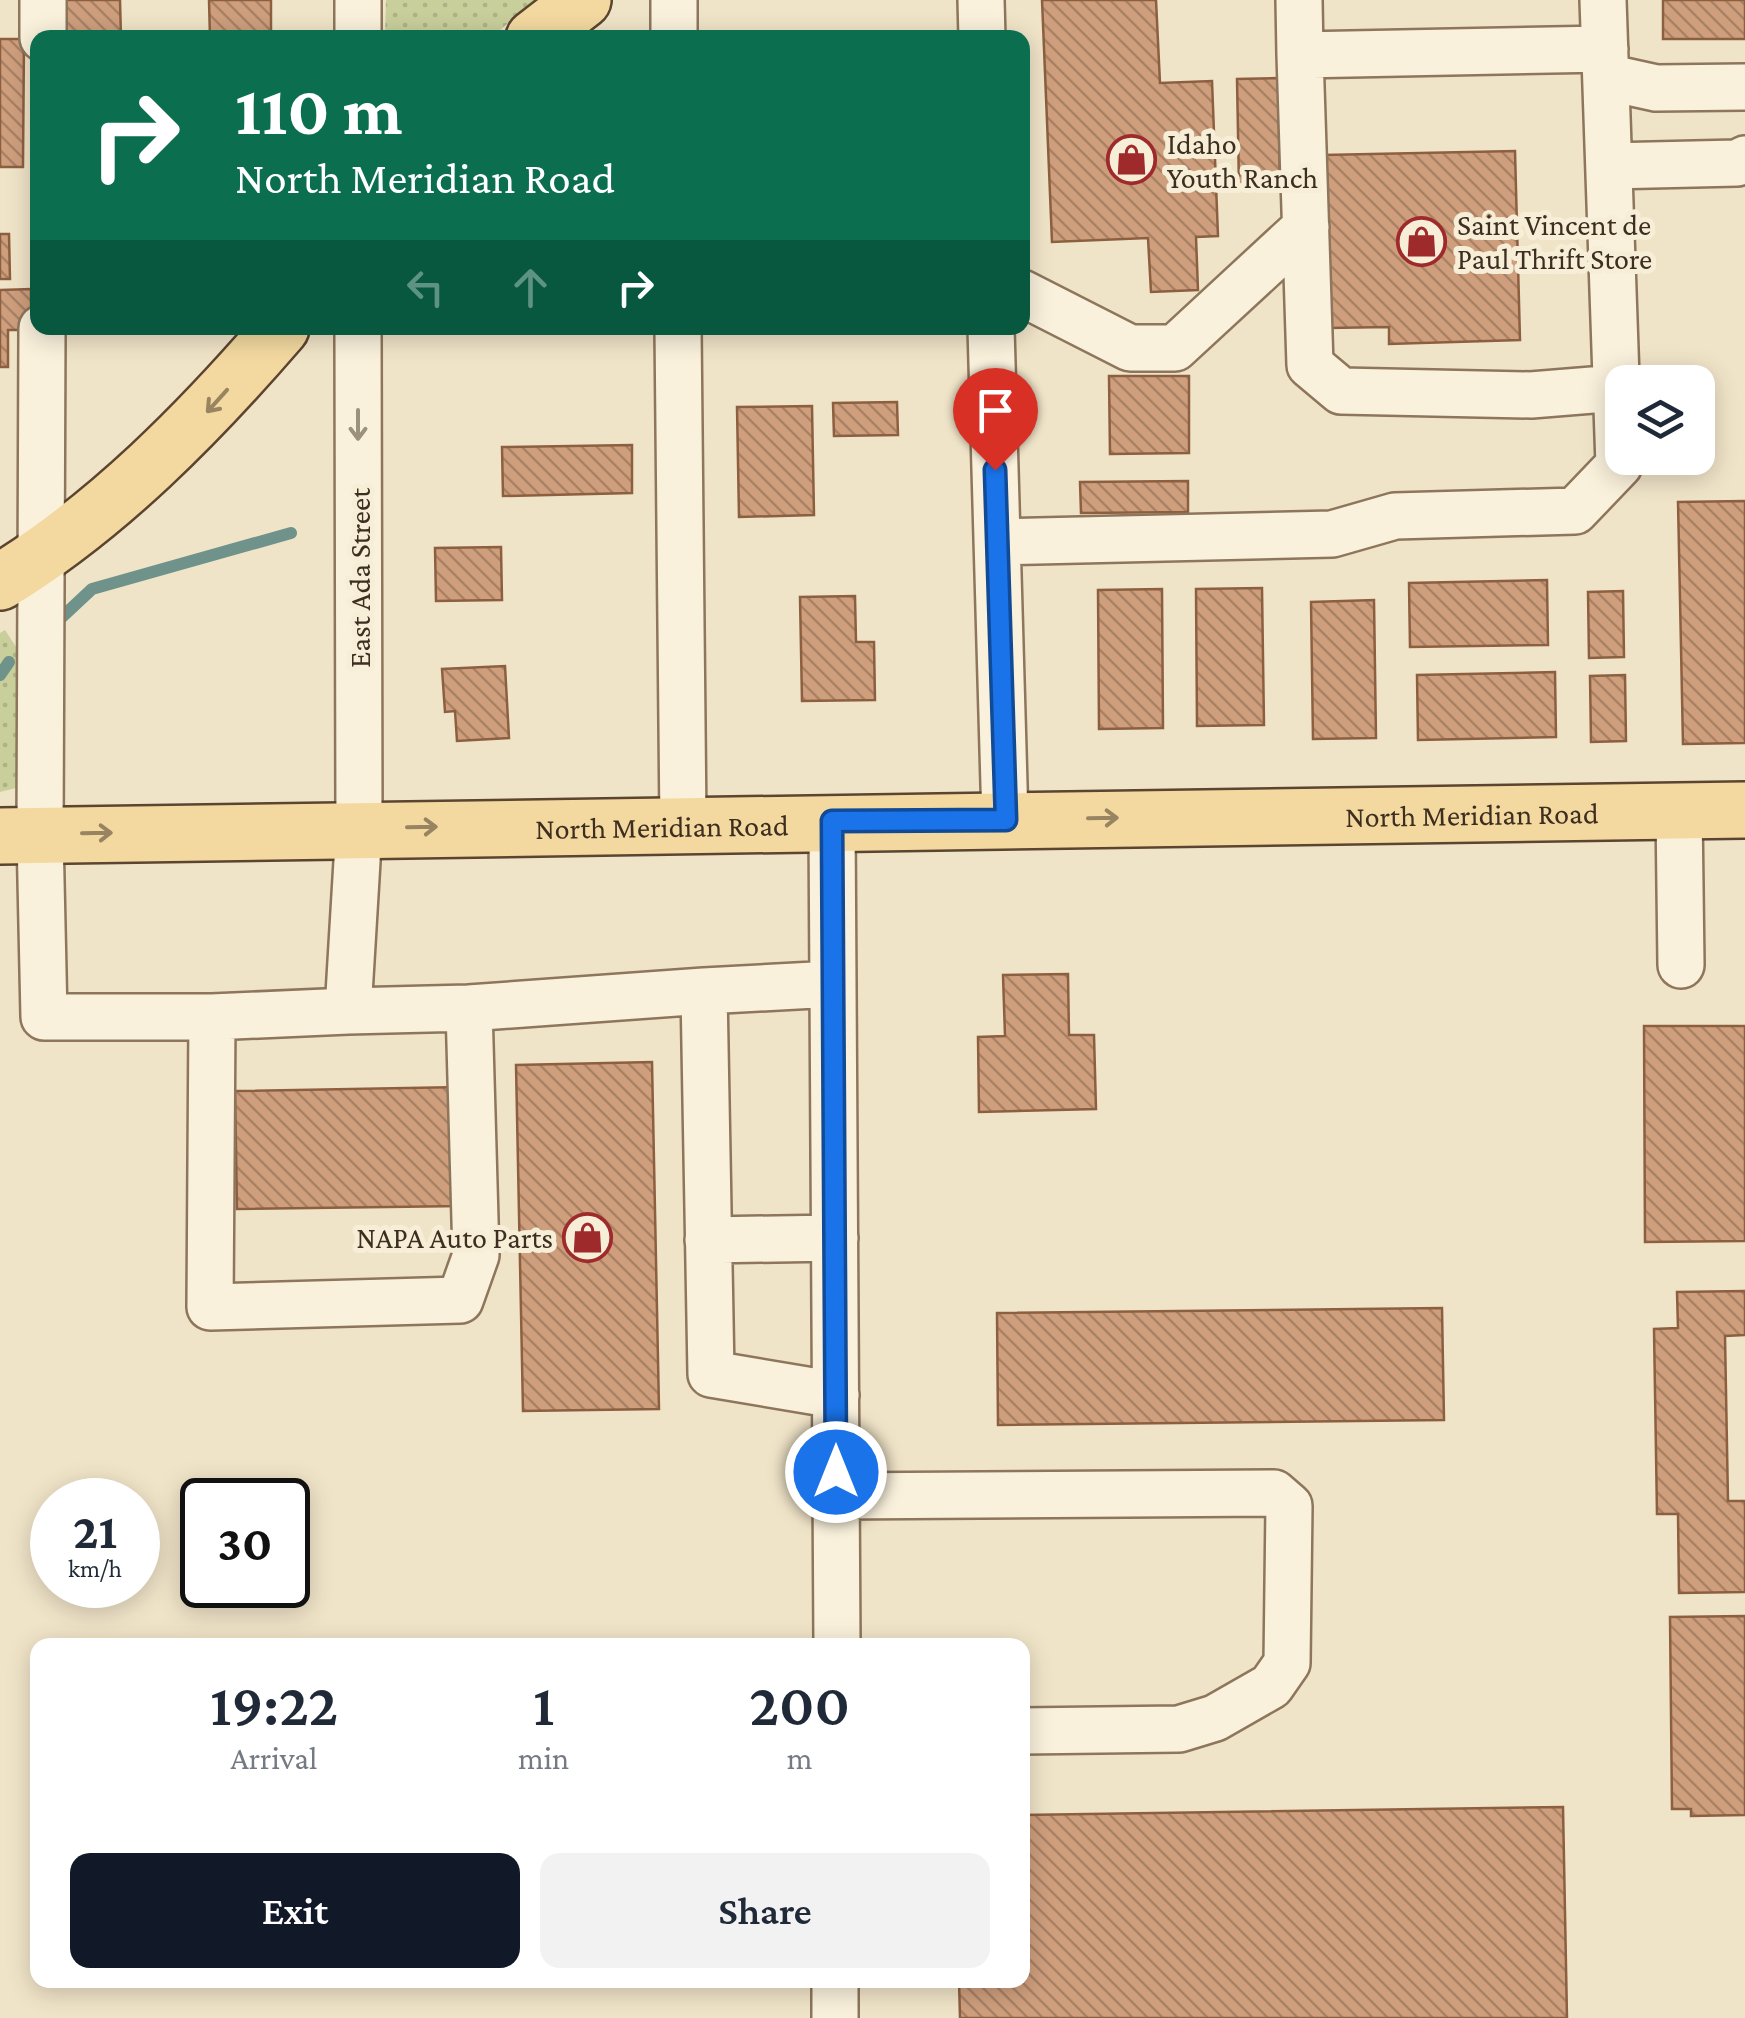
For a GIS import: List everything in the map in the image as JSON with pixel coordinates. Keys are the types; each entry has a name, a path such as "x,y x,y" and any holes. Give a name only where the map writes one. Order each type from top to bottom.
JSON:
{"main road":[{"path":"544,30 583,0"},
{"path":"20,570 210,410 275,335"},
{"name":"North Meridian Road","path":"20,835 1745,810"}],"street":[{"path":"43,0 43,30"},
{"path":"358,0 358,30"},
{"path":"674,0 674,30"},
{"path":"981,0 982,30"},
{"path":"1299,0 1310,364 1341,390 1531,394 1605,407"},
{"path":"1603,0 1616,365"},
{"path":"1300,55 1605,63 1656,88 1745,86"},
{"path":"1609,166 1737,163 1745,159"},
{"path":"1030,297 1130,348 1175,348 1306,227"},
{"path":"41,335 20,570 20,835 44,1018 469,1008 833,984"},
{"name":"East Ada Street","path":"348,1011 359,828 358,335"},
{"path":"678,335 684,824"},
{"path":"991,335 1006,820"},
{"path":"997,542 1332,534 1395,516 1575,511 1609,475"},
{"path":"1678,811 1680,965"},
{"path":"832,821 837,1638"},
{"path":"704,991 711,1374 836,1395"},
{"path":"212,1017 210,1307 460,1300 476,1255 469,1008"},
{"path":"708,1240 835,1238"},
{"path":"836,1496 1274,1492 1290,1506 1288,1663 1271,1686 1215,1718 1179,1729 1030,1731"},
{"path":"835,1988 835,2018"}],"green space":[{"path":"386,0 535,0 500,30 385,30"},
{"path":"5,630 22,656 20,778 16,788 0,792 0,633"}],"building":[{"path":"55,0 120,0 121,30 56,30"},
{"path":"209,0 271,0 271,30 210,30"},
{"name":"Idaho Youth Ranch","path":"1042,0 1156,0 1160,83 1212,81 1218,236 1196,237 1198,290 1151,292 1148,238 1052,242"},
{"path":"1663,0 1745,0 1745,39 1663,39"},
{"path":"0,39 24,39 23,167 0,167"},
{"path":"1278,78 1280,186 1239,186 1237,79"},
{"name":"Saint Vincent de Paul Thrift Store","path":"1515,151 1520,340 1389,344 1389,327 1328,328 1324,155"},
{"path":"0,234 9,234 10,279 0,279"},
{"path":"30,289 30,330 8,330 8,367 0,367 0,290"},
{"path":"1109,376 1189,376 1189,453 1110,454"},
{"path":"897,402 898,435 834,436 833,403"},
{"path":"812,406 814,515 739,517 737,407"},
{"path":"632,445 632,493 503,496 502,447"},
{"path":"1188,481 1188,512 1081,513 1080,482"},
{"path":"1745,501 1745,743 1683,744 1678,502"},
{"path":"501,547 502,600 436,601 435,548"},
{"path":"1547,580 1548,645 1410,647 1409,583"},
{"path":"1262,588 1264,725 1197,726 1196,589"},
{"path":"1162,589 1163,728 1099,729 1098,590"},
{"path":"1623,591 1624,657 1589,658 1588,592"},
{"path":"855,596 856,642 874,642 875,700 802,701 800,597"},
{"path":"1374,600 1376,738 1313,739 1311,602"},
{"path":"505,666 509,738 457,741 455,711 445,712 442,669"},
{"path":"1555,672 1556,737 1418,740 1417,675"},
{"path":"1625,675 1626,741 1591,742 1590,676"},
{"path":"1068,974 1069,1035 1094,1035 1096,1109 979,1112 978,1037 1005,1036 1003,975"},
{"path":"1644,1026 1745,1026 1745,1241 1645,1242"},
{"name":"NAPA Auto Parts","path":"652,1062 659,1409 523,1411 516,1065"},
{"path":"461,1087 463,1206 237,1209 235,1091"},
{"path":"1745,1291 1745,1335 1725,1336 1728,1501 1745,1501 1745,1592 1679,1593 1678,1514 1657,1514 1654,1329 1678,1328 1677,1292"},
{"path":"1442,1308 1444,1420 998,1425 997,1313"},
{"path":"1745,1616 1745,1815 1691,1816 1691,1809 1672,1809 1670,1617"},
{"path":"1563,1807 1567,2018 960,2018 959,1988 1030,1988 1030,1815"}],"waterway":[{"path":"61,618 92,589 291,533"},
{"path":"0,675 9,662"}],"place":[{"name":"Idaho Youth Ranch","path":"1132,160"},
{"name":"Saint Vincent de Paul Thrift Store","path":"1422,241"},
{"name":"NAPA Auto Parts","path":"588,1237"}],"route":[{"path":"836,1472 832,821 1006,820 995,470"}]}
